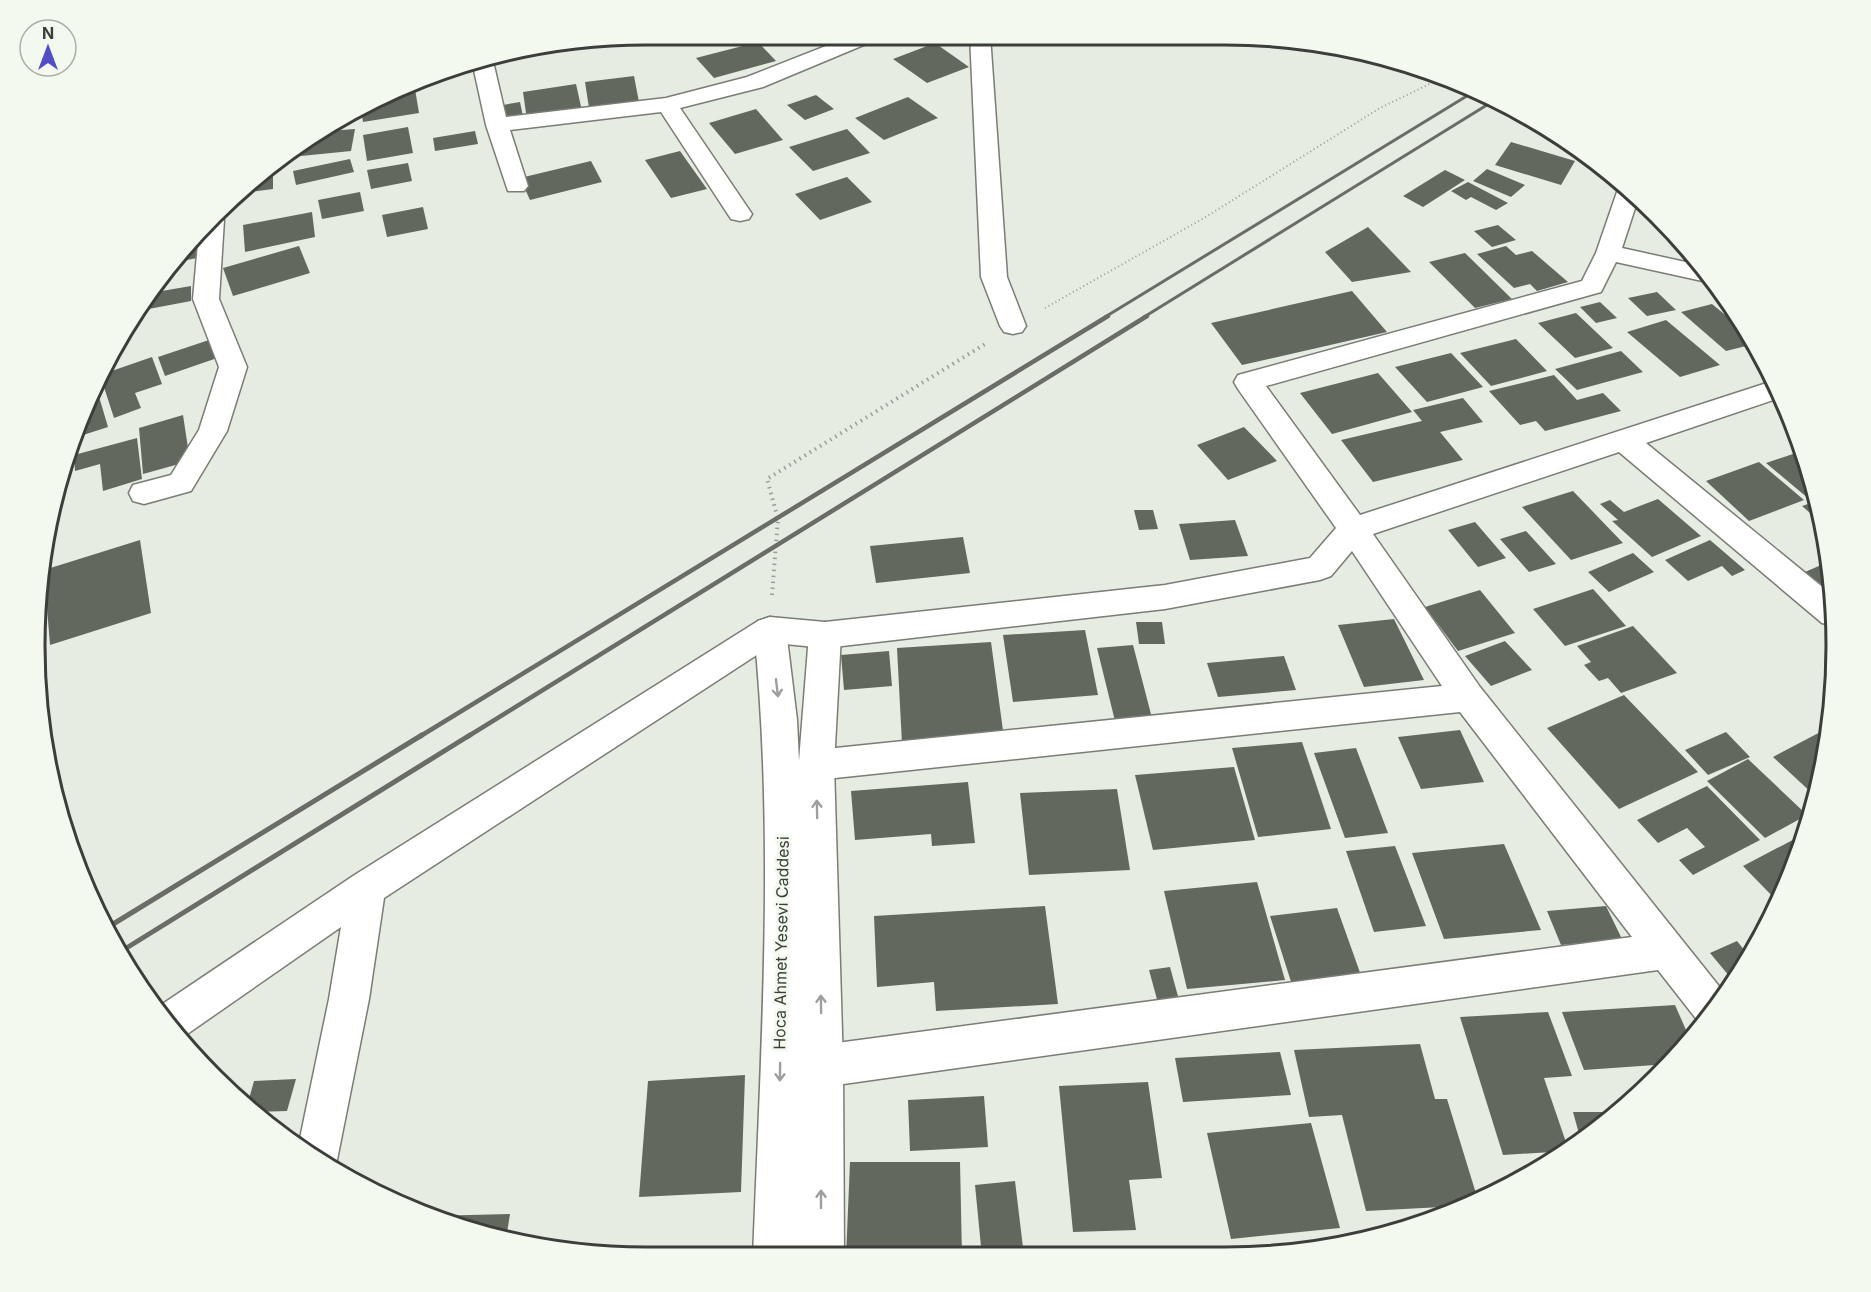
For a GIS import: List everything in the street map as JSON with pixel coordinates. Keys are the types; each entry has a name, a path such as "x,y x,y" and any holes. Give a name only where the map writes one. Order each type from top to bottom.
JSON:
{"street":[{"path":"497,125 667,105 755,82 844,45"},
{"path":"981,45 994,277 1013,326"},
{"path":"484,67 497,125 516,186"},
{"path":"667,105 740,214"},
{"path":"1627,199 1608,253 1592,286 1248,382 1353,529 1468,697 1664,951 1708,1004"},
{"path":"144,493 181,483 213,431 232,367 206,299 211,232"},
{"path":"1608,253 1695,271"},
{"path":"174,1018 366,888 770,630 825,635 1165,597 1320,568 1353,529 1769,392"},
{"path":"1623,439 1825,607"},
{"name":"Hoca Ahmet Yesevi Caddesi","path":"770,630 780,720 785,944 776,1247"},
{"path":"821,1247 822,1066 816,765 825,635"},
{"path":"816,765 1468,697"},
{"path":"319,1150 349,999 366,888"},
{"path":"822,1066 1664,951"}],"building":[{"path":"746,45 761,45 776,61 714,78 696,58"},
{"path":"930,45 938,45 969,67 927,83 893,59"},
{"path":"634,76 639,102 589,108 585,82"},
{"path":"576,84 582,111 527,120 523,92"},
{"path":"415,91 419,113 363,122 362,117"},
{"path":"816,95 834,109 805,120 787,105"},
{"path":"908,97 938,118 884,140 855,118"},
{"path":"520,102 524,121 507,124 503,105"},
{"path":"756,109 783,140 735,154 709,123"},
{"path":"408,127 413,153 367,161 363,135"},
{"path":"355,129 351,151 301,156 312,146 338,130"},
{"path":"847,129 870,153 813,171 789,147"},
{"path":"475,131 478,144 435,151 433,138"},
{"path":"1511,142 1575,161 1561,185 1495,165"},
{"path":"680,151 707,189 671,198 645,160"},
{"path":"350,159 354,172 296,185 293,171"},
{"path":"591,161 602,182 530,200 520,178"},
{"path":"408,163 412,181 371,189 367,170"},
{"path":"1487,169 1525,185 1511,197 1473,181"},
{"path":"1445,170 1465,180 1423,207 1403,196"},
{"path":"273,175 273,189 253,192"},
{"path":"847,177 872,202 820,220 795,194"},
{"path":"1468,182 1508,203 1496,210 1471,197 1466,200 1451,191"},
{"path":"360,192 364,211 322,219 318,200"},
{"path":"423,207 428,229 387,237 382,215"},
{"path":"312,212 315,237 245,252 243,225"},
{"path":"1498,225 1516,240 1492,247 1474,231"},
{"path":"1368,227 1411,272 1352,282 1325,252"},
{"path":"198,246 197,258 185,260"},
{"path":"299,246 310,273 233,296 223,268"},
{"path":"1506,246 1516,255 1532,251 1568,282 1537,291 1530,284 1514,288 1477,254"},
{"path":"1465,253 1512,299 1475,308 1429,262"},
{"path":"191,286 191,301 148,309 161,291"},
{"path":"1352,291 1387,332 1242,365 1211,323"},
{"path":"1657,292 1676,310 1647,316 1628,298"},
{"path":"1600,302 1617,318 1596,323 1580,307"},
{"path":"1712,304 1728,317 1745,346 1726,351 1681,312"},
{"path":"1576,313 1613,348 1575,358 1538,323"},
{"path":"1666,320 1720,365 1680,377 1627,332"},
{"path":"215,338 223,356 165,376 158,357"},
{"path":"1516,339 1547,371 1491,386 1460,353"},
{"path":"1621,351 1643,372 1577,390 1555,369"},
{"path":"1451,353 1483,387 1427,402 1395,367"},
{"path":"152,357 162,384 135,393 141,408 114,418 104,387 112,371"},
{"path":"1378,373 1412,412 1332,434 1300,393"},
{"path":"1554,375 1577,400 1603,393 1621,411 1545,431 1536,421 1520,425 1489,391"},
{"path":"99,397 108,427 84,435"},
{"path":"1463,398 1483,422 1440,432 1463,460 1373,482 1341,440 1422,421 1413,410"},
{"path":"183,415 190,461 143,474 139,428"},
{"path":"1244,427 1277,461 1228,480 1197,445"},
{"path":"137,438 142,479 103,491 100,464 75,471 77,454"},
{"path":"1794,454 1808,498 1766,463"},
{"path":"1759,462 1804,500 1749,521 1706,481"},
{"path":"1573,491 1623,543 1571,560 1522,507"},
{"path":"1658,499 1701,536 1652,557 1612,521 1618,520 1600,504 1610,500 1624,512"},
{"path":"1809,504 1811,514 1802,506"},
{"path":"1134,510 1153,510 1158,529 1139,530"},
{"path":"1235,520 1248,556 1190,560 1179,524"},
{"path":"1475,522 1506,558 1478,567 1448,530"},
{"path":"1526,531 1556,564 1529,572 1500,539"},
{"path":"963,537 970,573 876,583 870,546"},
{"path":"140,540 151,613 50,645 47,602 50,568"},
{"path":"1710,540 1745,570 1732,576 1722,566 1688,581 1665,560"},
{"path":"1633,553 1654,572 1609,592 1588,572"},
{"path":"1821,565 1823,588 1805,572"},
{"path":"1593,589 1626,626 1565,646 1533,609"},
{"path":"1480,590 1515,633 1458,651 1425,607"},
{"path":"1394,619 1424,680 1364,687 1338,625"},
{"path":"1136,622 1162,622 1165,644 1139,644"},
{"path":"1633,626 1677,673 1621,693 1608,678 1599,681 1584,665 1591,662 1577,646"},
{"path":"1085,630 1098,695 1013,702 1003,635"},
{"path":"1505,641 1532,670 1491,686 1465,656"},
{"path":"991,642 1004,738 902,744 897,648"},
{"path":"1133,645 1152,718 1115,721 1097,648"},
{"path":"889,651 892,686 844,690 841,655"},
{"path":"1284,656 1296,690 1218,697 1207,663"},
{"path":"1624,695 1698,772 1619,809 1547,728"},
{"path":"1460,730 1484,782 1421,789 1398,737"},
{"path":"1726,732 1750,757 1708,775 1685,750"},
{"path":"1819,732 1808,790 1773,757"},
{"path":"1302,742 1331,829 1258,837 1232,748"},
{"path":"1356,748 1388,833 1345,838 1314,753"},
{"path":"1748,759 1803,811 1801,818 1765,838 1707,781"},
{"path":"1234,767 1255,840 1153,850 1135,775"},
{"path":"968,782 975,843 932,846 931,834 855,840 851,791"},
{"path":"1707,786 1760,840 1693,875 1679,860 1705,847 1687,828 1658,843 1637,820"},
{"path":"1117,789 1130,870 1029,875 1020,793"},
{"path":"1794,839 1771,895 1743,866"},
{"path":"1504,844 1541,930 1444,939 1412,853"},
{"path":"1395,846 1426,926 1374,932 1346,851"},
{"path":"1257,882 1285,980 1187,989 1164,891"},
{"path":"1045,906 1058,1004 936,1011 934,982 877,987 874,916"},
{"path":"1606,906 1622,939 1561,945 1547,911"},
{"path":"1337,908 1363,981 1294,991 1270,916"},
{"path":"1737,941 1743,949 1728,975 1710,953"},
{"path":"1170,967 1182,1011 1161,1014 1149,970"},
{"path":"1675,1005 1686,1031 1656,1065 1584,1070 1562,1012"},
{"path":"1548,1012 1572,1076 1544,1078 1566,1141 1548,1152 1503,1155 1460,1017"},
{"path":"1420,1044 1435,1099 1447,1099 1476,1192 1439,1207 1366,1211 1342,1115 1309,1117 1294,1050"},
{"path":"1280,1052 1291,1095 1183,1102 1175,1058"},
{"path":"745,1075 741,1192 639,1197 648,1081"},
{"path":"296,1079 287,1111 266,1112 250,1098 254,1081"},
{"path":"1148,1082 1162,1178 1129,1180 1136,1230 1073,1232 1059,1086"},
{"path":"984,1096 988,1147 910,1151 908,1100"},
{"path":"1573,1112 1604,1112 1591,1123 1579,1132"},
{"path":"1311,1123 1340,1228 1231,1239 1207,1133"},
{"path":"850,1162 960,1162 962,1247 846,1247"},
{"path":"1015,1181 1023,1247 981,1247 975,1185"},
{"path":"510,1214 507,1231 454,1215"}],"railway":[{"path":"1105,317 1467,96"},
{"path":"1144,317 1487,105"},
{"path":"419,737 1108,316"},
{"path":"467,737 1147,316"},
{"path":"114,924 422,735"},
{"path":"127,948 470,735"}]}
